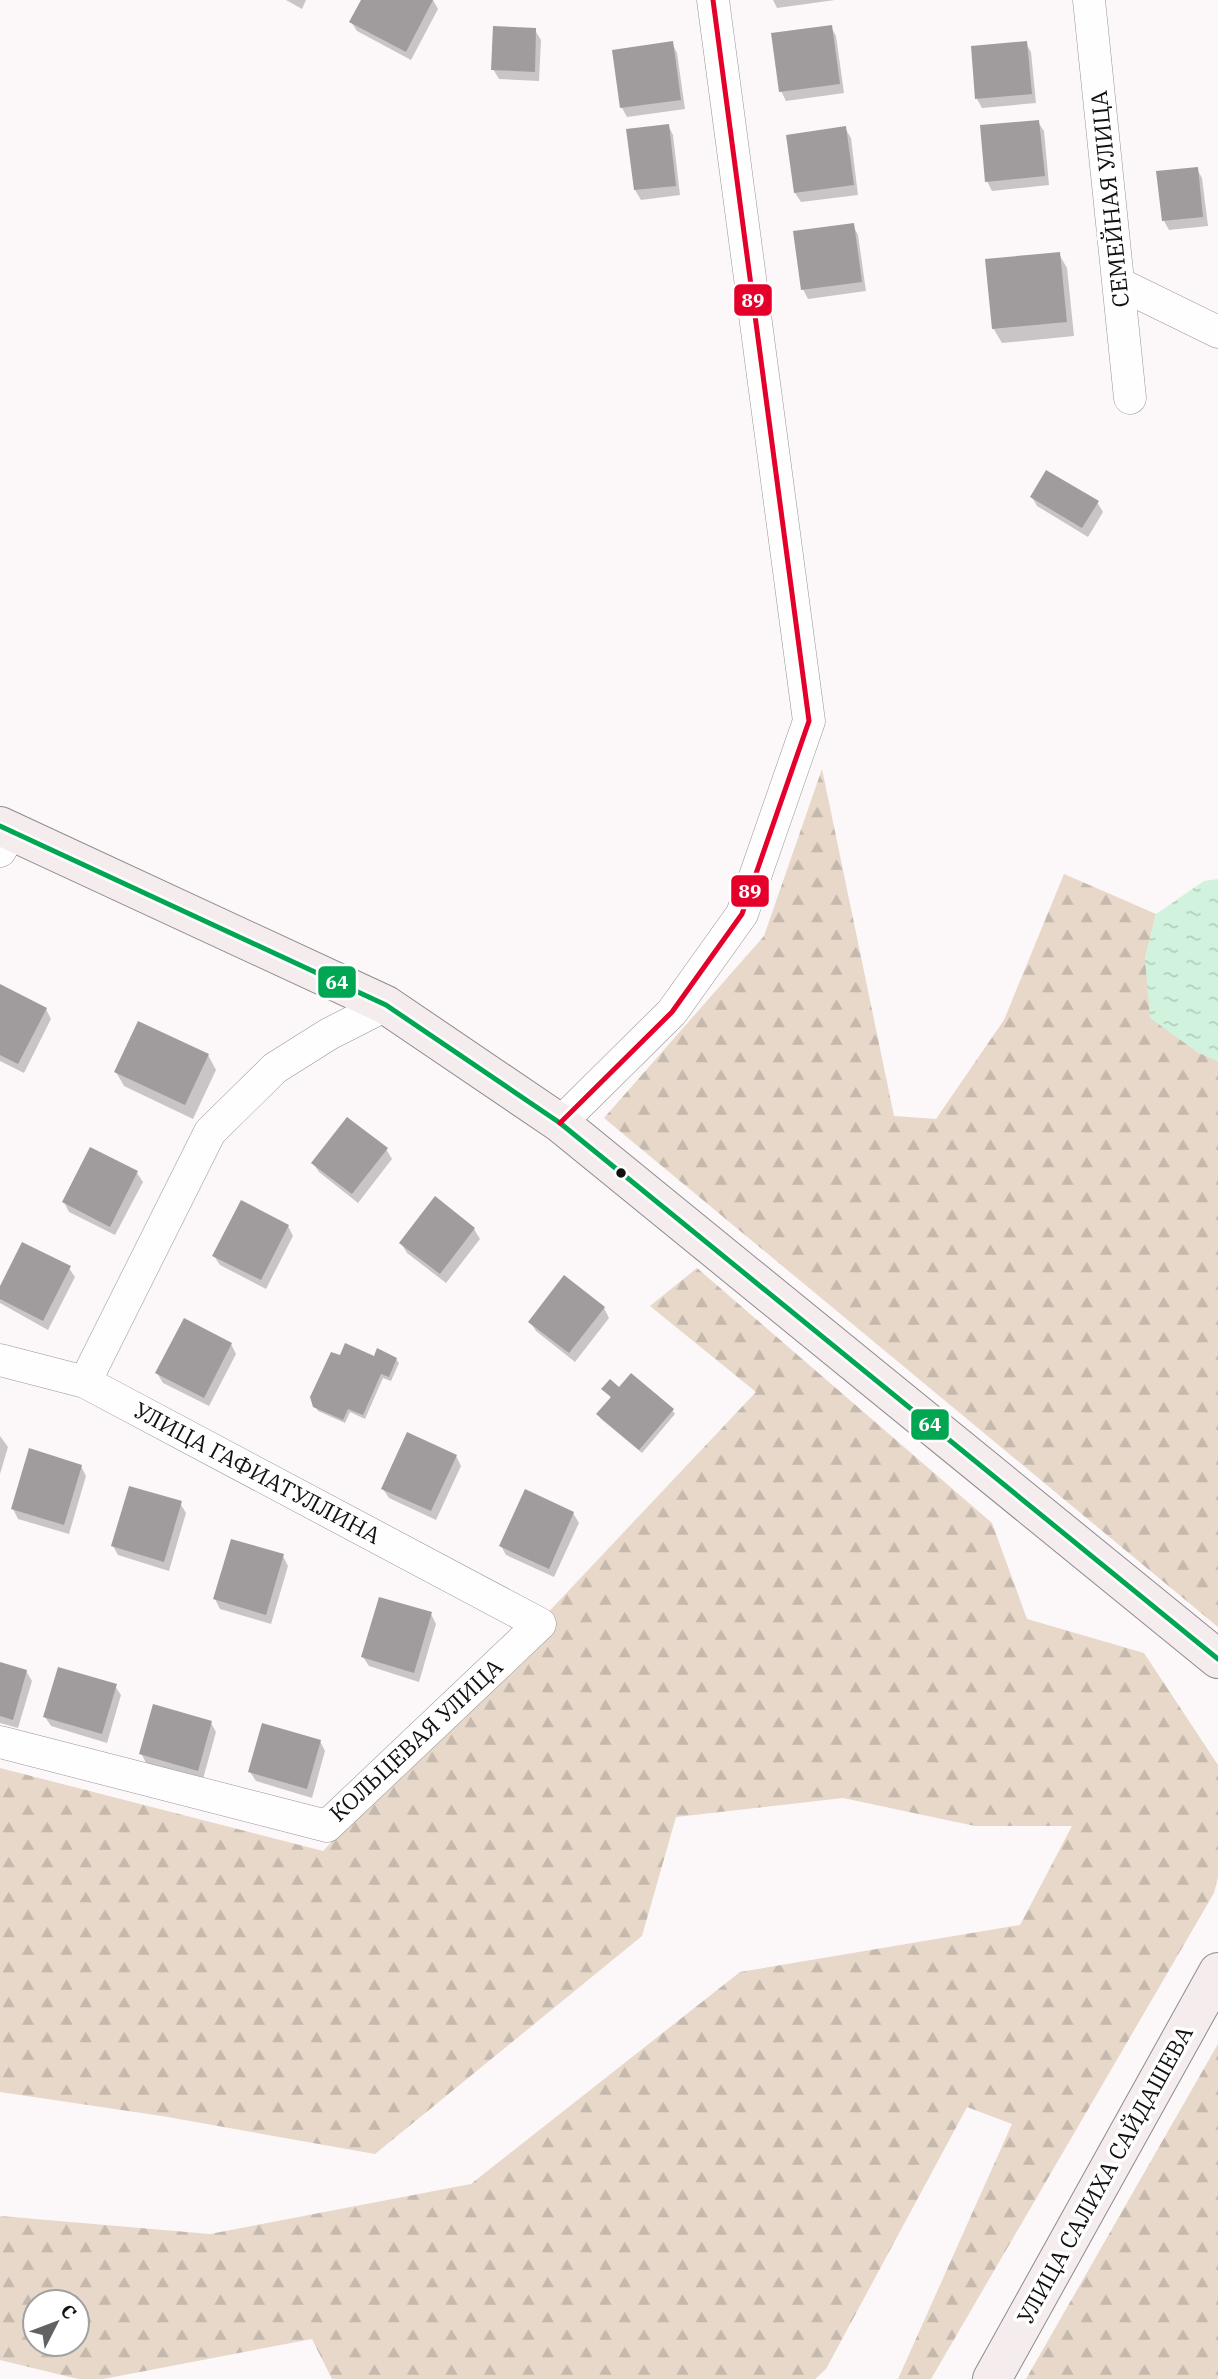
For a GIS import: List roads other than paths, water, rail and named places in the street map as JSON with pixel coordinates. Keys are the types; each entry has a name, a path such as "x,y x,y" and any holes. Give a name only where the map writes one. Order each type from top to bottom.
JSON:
{"street":[{"path":"560,1123 671,1012 742,914 809,721 713,0"},
{"name":"СЕМЕЙНАЯ УЛИЦА","path":"1088,0 1121,284 1130,398"},
{"path":"1121,284 1218,332"},
{"path":"4,836 386,1005 560,1123 1218,1659"},
{"path":"85,1382 210,1132 275,1068 329,1034 386,1005"},
{"name":"УЛИЦА ГАФИАТУЛЛИНА","path":"0,1360 85,1382 508,1604"},
{"name":"КОЛЬЦЕВАЯ УЛИЦА","path":"0,1742 327,1826 540,1624 508,1604"},
{"name":"УЛИЦА САЛИХА САЙДАШЕВА","path":"992,2379 1218,1972"}],"water":[{"path":"1218,879 1218,1061 1197,1052 1150,1018 1145,959 1156,914 1204,881"}]}
